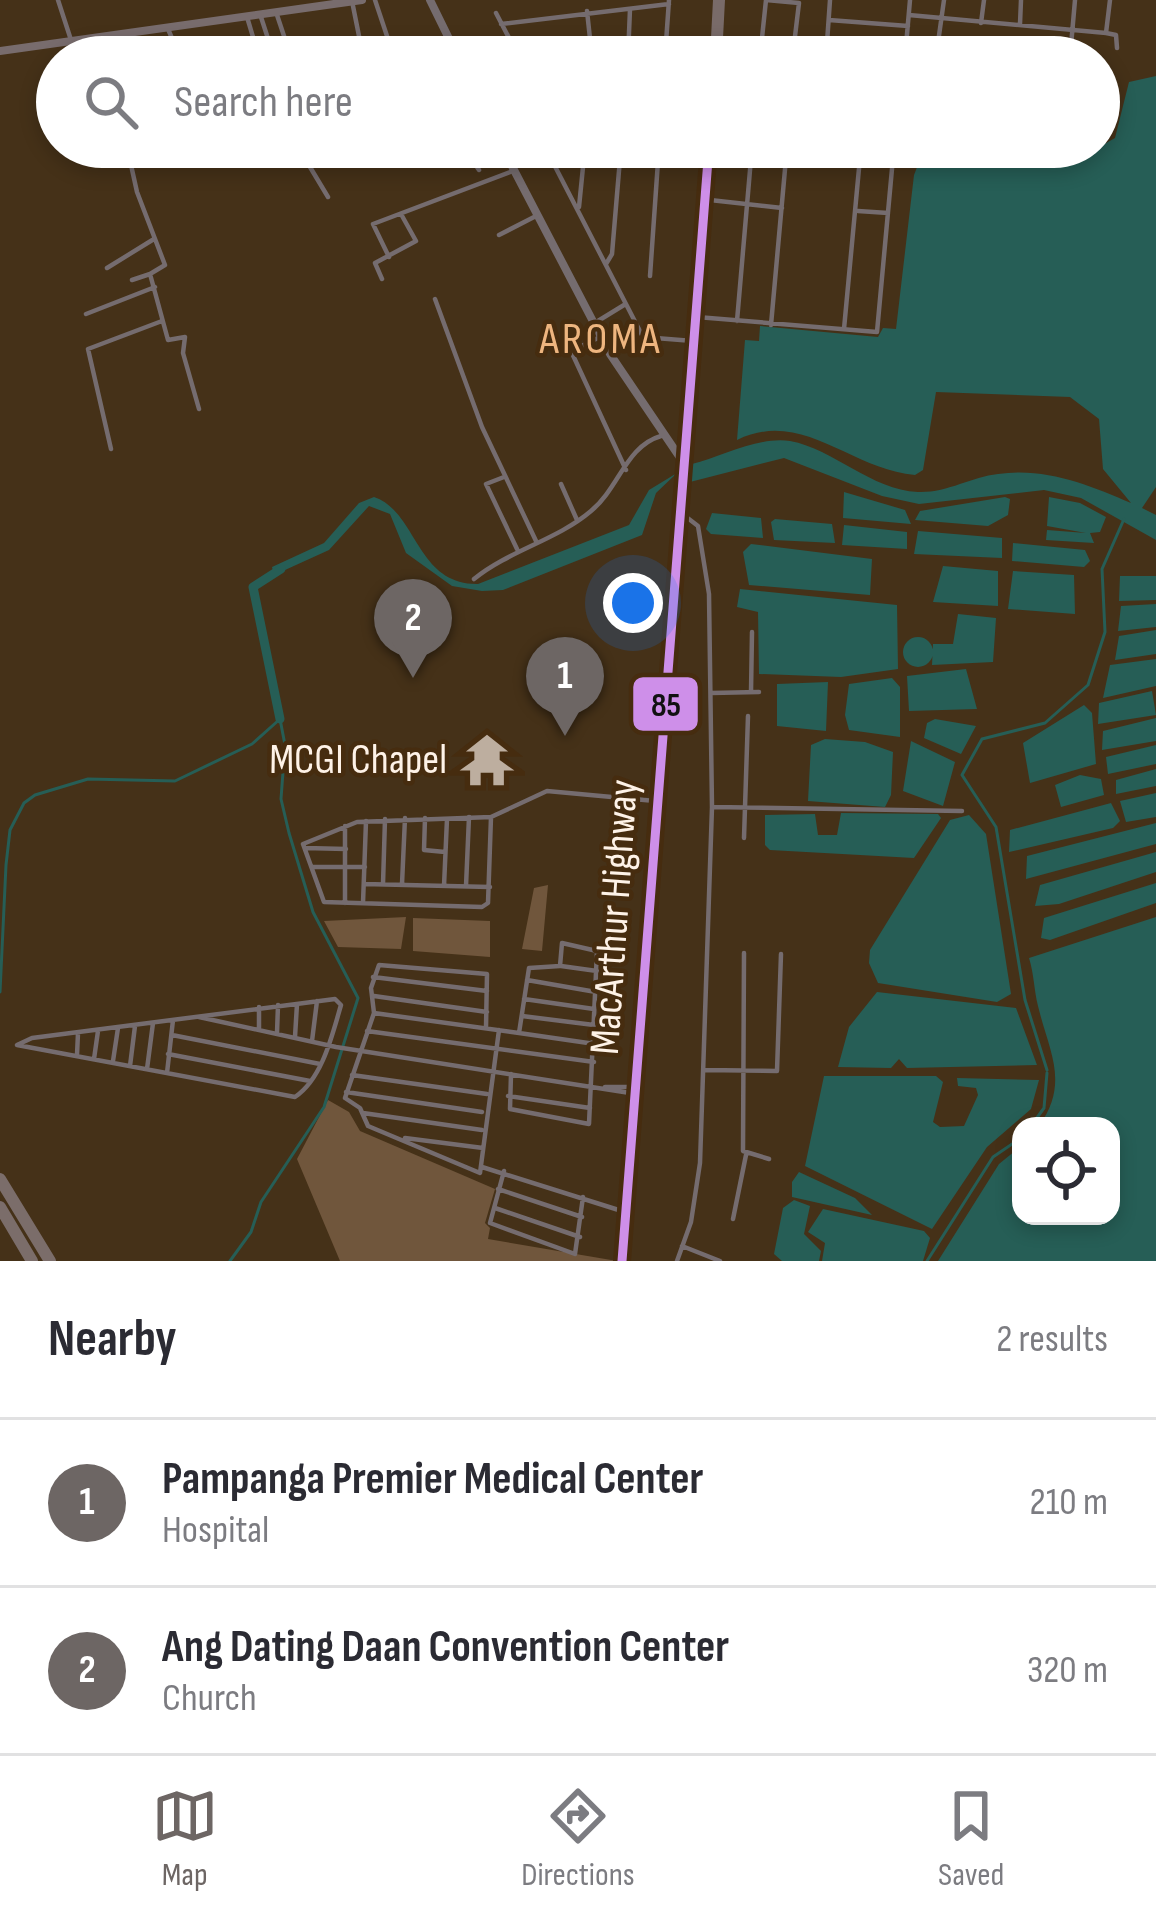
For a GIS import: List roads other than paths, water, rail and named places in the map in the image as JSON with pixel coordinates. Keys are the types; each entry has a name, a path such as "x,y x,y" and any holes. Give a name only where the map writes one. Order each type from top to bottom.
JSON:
{"highway":[{"path":"717,36 719,0"},
{"name":"MacArthur Highway","path":"622,1261 707,168"},
{"path":"0,1179 50,1261"},
{"path":"0,1207 32,1261"}],"main road":[{"path":"107,36 362,0"},
{"path":"0,51 36,46"}],"street":[{"path":"58,0 74,36"},
{"path":"376,0 387,36"},
{"path":"430,0 448,36"},
{"path":"762,36 766,0 799,1 795,36"},
{"path":"828,36 830,0"},
{"path":"907,36 910,0"},
{"path":"939,36 944,0"},
{"path":"981,23 984,0"},
{"path":"1020,27 1021,0"},
{"path":"1071,36 1075,0"},
{"path":"1106,33 1110,0"},
{"path":"352,1 359,36"},
{"path":"501,24 669,2 667,36"},
{"path":"629,36 630,6"},
{"path":"587,11 590,36"},
{"path":"276,12 284,36"},
{"path":"260,14 267,36"},
{"path":"496,14 508,36"},
{"path":"909,15 1116,36"},
{"path":"247,16 253,36"},
{"path":"829,20 908,26"},
{"path":"168,28 171,36"},
{"path":"133,168 164,269 133,280"},
{"path":"311,168 328,197"},
{"path":"512,168 593,324 684,470"},
{"path":"555,168 643,337 693,341"},
{"path":"579,211 583,168"},
{"path":"606,264 612,254 619,168"},
{"path":"650,276 658,168"},
{"path":"737,321 750,168"},
{"path":"771,325 786,168"},
{"path":"844,329 860,168"},
{"path":"694,317 877,332 892,168"},
{"path":"389,257 373,224 513,171"},
{"path":"705,200 782,208"},
{"path":"856,211 888,213"},
{"path":"382,279 375,263 416,241 401,214"},
{"path":"499,235 536,216"},
{"path":"107,268 154,239"},
{"path":"150,274 168,340 185,338 183,353 199,410"},
{"path":"86,314 155,287"},
{"path":"435,299 504,477 536,541"},
{"path":"593,324 626,304"},
{"path":"811,327 812,313"},
{"path":"111,448 88,349 162,321"},
{"path":"600,336 572,351 626,470"},
{"path":"475,579 600,504 640,443 661,436"},
{"path":"504,477 487,484 518,550"},
{"path":"561,484 577,520"},
{"path":"677,1261 696,1193 712,807 710,594 702,538 696,523 680,514"},
{"path":"710,693 755,692 752,632"},
{"path":"744,838 748,716"},
{"path":"491,817 490,887 488,903 482,907 322,901 303,844 366,821 491,817 547,790 658,801"},
{"path":"712,807 962,812"},
{"path":"444,886 447,817"},
{"path":"466,886 469,817"},
{"path":"402,885 405,818"},
{"path":"424,818 424,850 446,852"},
{"path":"383,884 385,819"},
{"path":"364,903 366,821"},
{"path":"345,826 345,903"},
{"path":"305,848 346,849"},
{"path":"313,867 365,867"},
{"path":"364,884 490,887"},
{"path":"421,904 422,886"},
{"path":"511,1074 510,1109 586,1125 594,1062 597,951 565,943 560,966"},
{"path":"733,1219 746,1155 741,1070 744,953"},
{"path":"704,1070 777,1070 781,954"},
{"path":"346,1092 374,1013 373,977 382,964 484,974 486,1028"},
{"path":"519,1033 530,967 597,971"},
{"path":"373,977 488,992"},
{"path":"526,980 596,992"},
{"path":"374,996 487,1012"},
{"path":"335,999 341,1006 333,1046 296,1097 17,1045 241,1009 317,1001 335,999"},
{"path":"524,999 594,1009"},
{"path":"312,1041 317,1001"},
{"path":"295,1037 296,1004"},
{"path":"277,1034 278,1005"},
{"path":"259,1007 259,1030"},
{"path":"241,1009 242,1026"},
{"path":"374,1013 595,1044"},
{"path":"194,1016 350,1049 635,1090"},
{"path":"522,1016 594,1025"},
{"path":"167,1072 173,1020"},
{"path":"147,1069 153,1023"},
{"path":"130,1066 135,1026"},
{"path":"113,1061 118,1028"},
{"path":"482,1167 484,1112 499,1030"},
{"path":"94,1059 98,1031"},
{"path":"368,1031 594,1062"},
{"path":"77,1054 78,1034"},
{"path":"172,1035 320,1064"},
{"path":"168,1054 311,1082"},
{"path":"352,1075 487,1094"},
{"path":"346,1092 484,1112"},
{"path":"346,1092 368,1126 474,1173 482,1167 504,1171 626,1212"},
{"path":"508,1096 590,1108"},
{"path":"363,1113 483,1130"},
{"path":"398,1138 483,1148"},
{"path":"746,1155 769,1159"},
{"path":"504,1171 488,1221 575,1254 583,1197"},
{"path":"498,1189 581,1217"},
{"path":"492,1207 580,1237"},
{"path":"682,1246 720,1261"}],"water":[{"path":"1156,76 1156,487 1142,508 1156,515 1156,540 1081,498 1044,490 919,504 882,496 784,458 690,482 692,464 778,440 806,445 901,490 929,492 1016,472 1050,475 1131,503 1103,469 1099,419 1070,397 936,392 923,470 915,475 783,431 737,440 745,340 759,341 760,326 878,337 883,328 896,329 917,168 1120,168 1120,118 1129,82"},
{"path":"677,473 656,493 642,535 503,590 452,586 406,553 390,514 369,506 329,550 274,575 272,567 324,543 359,503 374,497 400,517 442,573 478,584 629,525 649,490"},
{"path":"844,492 905,510 911,524 843,518"},
{"path":"1049,497 1080,503 1106,517 1100,532 1090,533 1094,543 1046,540 1047,530 1086,533 1047,526"},
{"path":"1010,499 1008,515 988,526 915,520 920,511"},
{"path":"712,513 761,518 763,538 711,534 706,529"},
{"path":"771,522 832,524 835,543 774,540"},
{"path":"844,525 907,532 907,549 842,545"},
{"path":"918,531 1002,538 1002,558 914,554"},
{"path":"1013,543 1085,550 1090,561 1084,567 1012,561"},
{"path":"751,544 872,559 870,595 749,585 743,552"},
{"path":"943,566 998,571 998,606 933,602"},
{"path":"1013,571 1074,575 1075,614 1008,609"},
{"path":"1120,576 1156,576 1156,600 1119,601"},
{"path":"740,589 897,605 898,669 841,677 759,674 758,612 737,607"},
{"path":"1156,604 1156,627 1118,631 1121,606"},
{"path":"958,614 996,618 993,662 932,665 933,644 953,644"},
{"path":"1156,630 1156,654 1115,660 1119,636"},
{"path":"918,637 933,652 918,667 903,652"},
{"path":"1156,659 1156,686 1103,698 1110,665"},
{"path":"966,669 977,709 909,711 907,676"},
{"path":"892,678 900,687 900,737 849,730 845,715 849,684"},
{"path":"828,682 826,731 777,726 777,684"},
{"path":"1152,691 1156,715 1098,724 1099,703"},
{"path":"1084,705 1092,713 1096,764 1030,783 1023,743"},
{"path":"1156,718 1156,741 1102,750 1103,731"},
{"path":"935,719 976,726 961,754 924,738 927,723"},
{"path":"825,739 865,742 893,752 891,795 885,807 808,801 811,745"},
{"path":"911,741 955,762 943,806 903,791"},
{"path":"1156,745 1156,764 1108,774 1106,757"},
{"path":"1156,769 1156,786 1116,794 1116,780"},
{"path":"1080,775 1101,779 1104,795 1061,807 1055,785"},
{"path":"1156,793 1156,817 1126,822 1120,801"},
{"path":"1111,803 1120,821 1113,828 1009,852 1010,830"},
{"path":"841,813 938,814 941,818 914,858 770,850 765,845 765,815 815,814 818,835 837,835"},
{"path":"969,815 986,834 1011,994 997,1002 878,983 869,963 870,950 950,820"},
{"path":"1156,823 1156,844 1026,879 1027,856"},
{"path":"1156,852 1156,872 1059,904 1035,906 1040,885"},
{"path":"1156,883 1156,903 1050,940 1041,938 1044,918"},
{"path":"1156,917 1156,1261 938,1261 999,1164 1012,1153 1012,1225 1120,1225 1120,1117 1044,1117 1053,1095 1054,1067 1029,958"},
{"path":"877,992 1016,1008 1037,1065 907,1068 899,1059 891,1068 838,1067 849,1027"},
{"path":"824,1076 936,1076 943,1082 933,1122 940,1127 964,1126 978,1095 976,1088 958,1086 957,1078 1039,1080 1031,1109 1022,1117 1012,1117 1012,1125 987,1147 932,1229 805,1166"},
{"path":"799,1172 855,1198 872,1215 792,1197 792,1182"},
{"path":"794,1200 810,1206 804,1234 821,1251 819,1261 782,1261 774,1254 783,1208"},
{"path":"823,1209 924,1231 930,1238 923,1261 822,1261 825,1243 808,1232"}],"waterway":[{"path":"1047,1070 1025,1000 996,827 962,775 982,739 1045,723 1088,685 1105,632 1102,569 1124,519"},
{"path":"280,719 253,587 281,569"},
{"path":"0,992 10,830 24,803 35,795 88,779 175,781 252,744 280,719 285,745 281,799 289,833 313,912 358,998 324,1107 261,1202 251,1232 230,1261"},
{"path":"1038,1117 1044,1108 1047,1073"},
{"path":"927,1261 993,1157 1012,1144"}],"place":[{"name":"Ang Dating Daan Convention Center","path":"413,678"},
{"name":"Pampanga Premier Medical Center","path":"565,736"},
{"name":"MCGI Chapel","path":"487,760"}],"district":[{"name":"AROMA","path":"601,339"}]}
